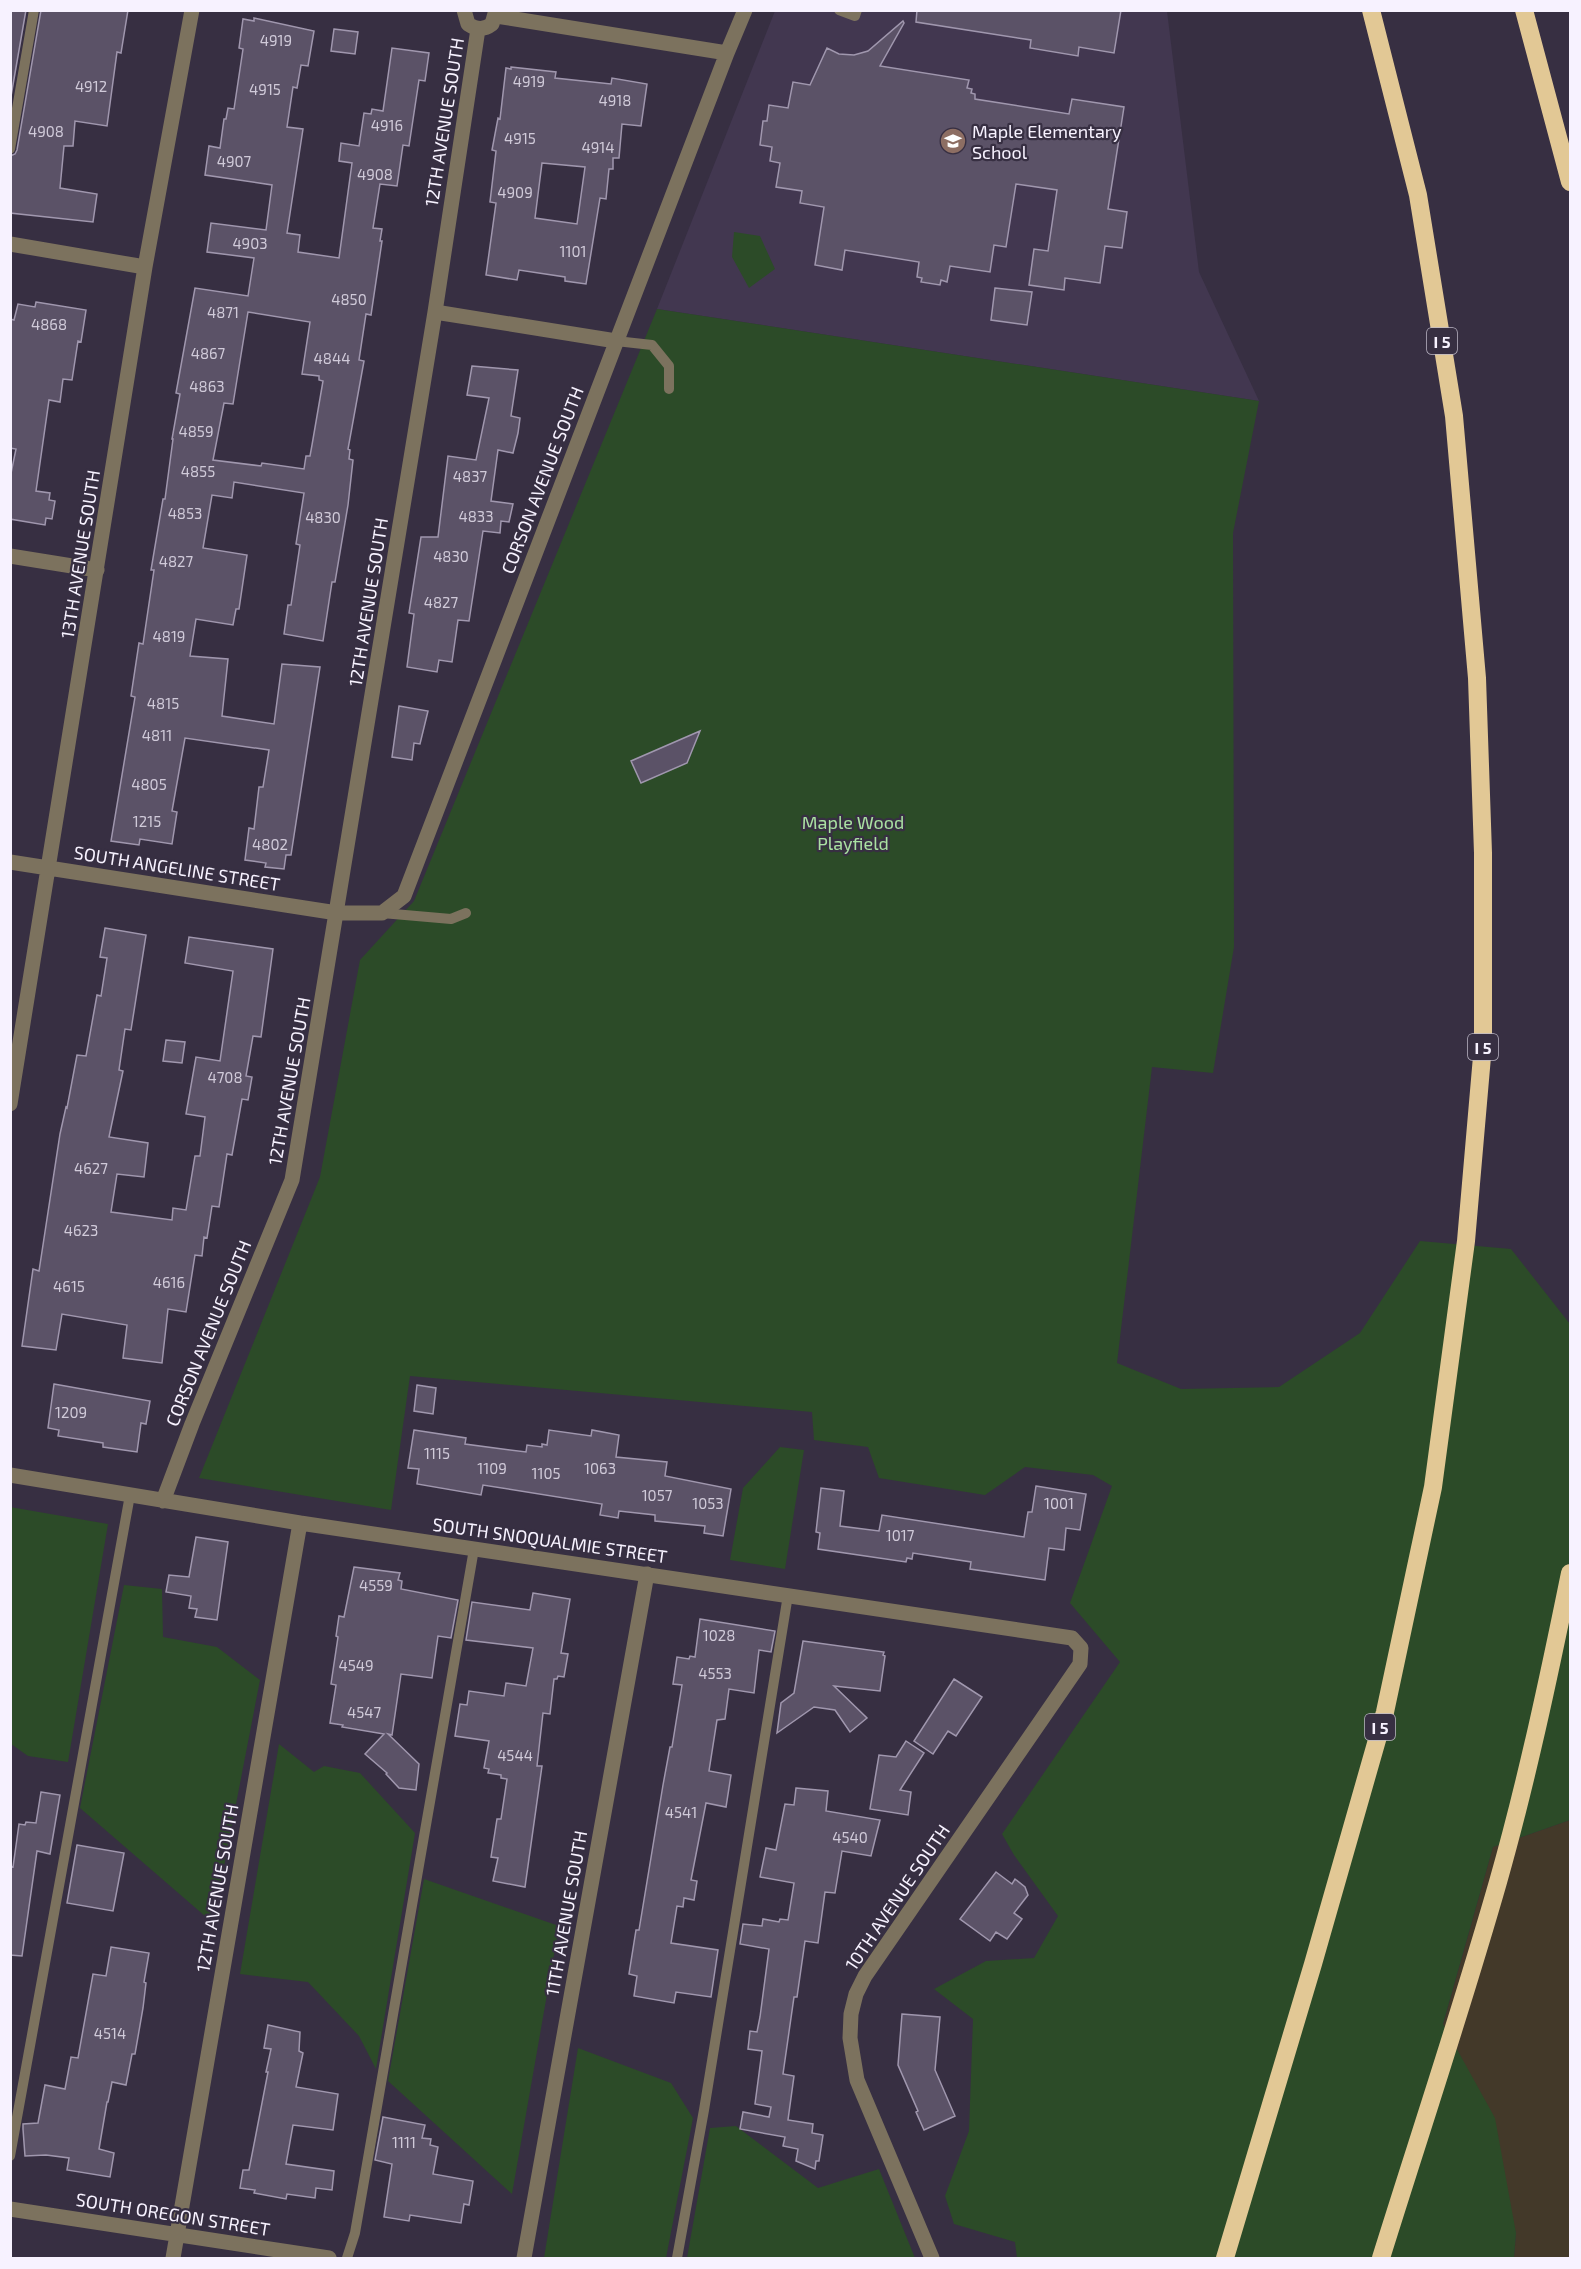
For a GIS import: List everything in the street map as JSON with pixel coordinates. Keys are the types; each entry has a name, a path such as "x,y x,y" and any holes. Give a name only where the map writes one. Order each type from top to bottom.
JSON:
{"highway":[{"name":"I 5","path":"1225,2259 1314,1964 1384,1712 1433,1487 1466,1241 1483,1045 1483,853 1477,678 1454,416 1418,195 1371,10"},
{"path":"1524,10 1570,182"},
{"path":"1381,2259 1458,2016 1498,1879 1542,1708 1570,1574"}],"street":[{"name":"13TH AVENUE SOUTH","path":"10,1104 50,868 145,267 192,10"},
{"name":"CORSON AVENUE SOUTH","path":"382,913 404,896 745,10"},
{"path":"463,11 468,24 478,29 488,27 496,13 727,53"},
{"name":"12TH AVENUE SOUTH","path":"292,1180 435,312 478,29"},
{"path":"10,244 145,267"},
{"path":"435,312 616,341"},
{"path":"10,556 97,570"},
{"name":"SOUTH ANGELINE STREET","path":"10,862 337,913"},
{"path":"337,913 382,913"},
{"name":"CORSON AVENUE SOUTH","path":"163,1501 196,1414 292,1180"},
{"name":"SOUTH SNOQUALMIE STREET","path":"10,1475 300,1523 1072,1638 1081,1648"},
{"name":"12TH AVENUE SOUTH","path":"173,2259 300,1523"},
{"name":"11TH AVENUE SOUTH","path":"524,2259 647,1574"},
{"name":"10TH AVENUE SOUTH","path":"932,2259 857,2080 850,2038 853,2004 865,1976 1080,1664 1081,1648"},
{"name":"SOUTH OREGON STREET","path":"10,2209 329,2259"}],"lane":[{"path":"10,149 34,10"},
{"path":"839,10 855,16 857,10"},
{"path":"616,341 652,345 669,366 669,389"},
{"path":"382,913 451,919 466,913"},
{"path":"10,2156 130,1495"},
{"path":"347,2259 355,2233 474,1549"},
{"path":"676,2259 704,2110 788,1595"}],"shaded area":[{"name":"Maple Elementary School","path":"775,11 1167,11 1199,272 1259,401 657,309"},
{"path":"1570,1820 1570,2258 1514,2258 1516,2233 1443,2025 1493,1847"}],"green space":[{"path":"734,232 760,236 775,269 749,288 732,257"},
{"name":"Maple Wood Playfield","path":"657,309 1259,401 1233,533 1234,947 1213,1073 1152,1067 1117,1363 1181,1389 1279,1387 1360,1333 1420,1241 1511,1249 1570,1324 1570,1820 1493,1847 1443,2024 1495,2118 1516,2233 1514,2258 1017,2258 1015,2242 954,2224 945,2196 969,2131 973,2019 934,1989 986,1961 1034,1958 1058,1916 1014,1855 1002,1834 1120,1662 1070,1603 1112,1486 1093,1475 1025,1467 985,1495 879,1478 868,1447 814,1440 812,1412 410,1376 391,1510 199,1478 320,1177 360,960 414,901"},
{"path":"780,1447 804,1450 785,1569 730,1560 743,1488"},
{"path":"10,1507 108,1524 68,1762 28,1756 11,1744"},
{"path":"124,1585 162,1589 163,1637 217,1647 260,1680 213,1923 80,1808"},
{"path":"279,1744 314,1772 324,1766 360,1773 415,1833 376,2069 359,2036 308,1982 240,1974"},
{"path":"424,1879 559,1926 512,2194 388,2081"},
{"path":"578,2048 671,2083 693,2118 666,2258 544,2258"},
{"path":"736,2126 818,2188 879,2169 915,2258 687,2258 710,2128"}],"building":[{"path":"10,10 26,10 10,102"},
{"path":"41,10 128,10 121,53 117,52 107,126 75,121 73,146 64,146 60,188 97,194 93,222 10,213 10,156 17,150"},
{"path":"917,10 1121,10 1114,53 1079,47 1078,56 1030,48 1031,40 916,22"},
{"path":"254,18 314,31 308,66 301,65 297,88 293,87 287,127 303,129 287,233 300,235 298,252 339,258 352,163 339,161 341,143 359,146 364,113 371,114 372,109 383,111 392,48 429,53 425,81 419,80 409,146 403,145 397,186 380,184 373,228 382,229 380,241 382,241 371,315 366,314 359,360 364,361 348,449 350,450 349,459 353,460 348,505 335,582 332,582 323,641 284,634 300,545 296,544 304,493 234,482 232,498 212,495 203,548 247,555 239,609 236,609 233,625 196,619 190,656 228,659 222,716 274,724 282,664 320,667 291,855 286,855 284,869 265,867 266,863 245,860 249,828 254,829 259,787 263,787 269,750 185,738 172,811 177,812 172,844 140,839 139,845 111,841 135,697 131,696 139,643 143,644 154,570 151,570 163,499 165,499 180,394 176,393 195,288 248,296 254,258 207,252 211,223 266,230 272,185 205,175 209,146 220,148 224,119 226,119 228,108 234,109 243,49 239,48 243,19 254,21","holes":["248,312 310,322 302,374 319,376 319,380 323,381 310,456 306,456 304,469 262,463 261,466 213,460 224,403 233,404"]},
{"path":"903,21 904,23 880,66 969,80 967,88 972,89 971,93 975,94 975,99 1069,114 1072,99 1124,107 1108,209 1127,212 1122,248 1105,246 1100,283 1065,278 1064,290 1029,285 1034,249 1048,251 1057,190 1016,184 1006,247 994,245 990,272 950,266 947,282 941,280 940,285 921,282 922,278 917,277 919,262 845,250 842,270 815,265 824,207 800,203 802,191 776,187 780,163 770,161 772,147 760,145 763,121 767,121 769,105 788,108 793,82 810,85 827,48 839,54 854,55 868,51"},
{"path":"334,29 358,32 355,54 331,51"},
{"path":"511,67 556,72 555,78 611,84 612,78 647,84 641,126 622,124 619,158 613,158 613,169 609,169 606,199 600,198 586,284 565,281 565,277 519,270 517,280 486,275 496,203 490,202 496,151 492,150 498,118 500,119 506,68 511,69","holes":["542,163 585,167 577,224 535,218"]},
{"path":"995,288 1032,292 1027,325 991,320"},
{"path":"36,302 86,310 72,380 63,379 60,402 49,400 36,491 50,493 49,500 55,501 52,519 46,518 45,525 10,519 10,478 16,449 10,448 10,319 14,320 18,304 35,307"},
{"path":"472,366 518,370 511,416 520,418 518,433 513,453 498,450 491,501 513,504 509,522 501,521 500,533 483,531 469,621 458,620 452,662 439,660 437,672 407,667 414,614 409,613 421,537 438,537 448,456 476,460 489,398 467,395"},
{"path":"399,706 428,711 420,744 414,743 412,760 392,757"},
{"path":"700,731 687,763 641,783 631,761"},
{"path":"105,928 146,935 131,1030 125,1029 119,1070 123,1071 109,1137 148,1143 144,1177 117,1174 111,1212 172,1220 173,1208 186,1210 195,1156 200,1156 205,1117 186,1114 196,1057 220,1061 233,971 185,963 189,937 273,949 261,1037 253,1036 246,1076 252,1077 248,1100 242,1099 232,1155 227,1154 219,1207 212,1206 202,1256 195,1255 186,1312 168,1309 162,1363 123,1358 127,1325 62,1314 56,1350 22,1346 33,1269 39,1271 60,1134 77,1055 86,1056 97,995 101,996 107,958 100,957"},
{"path":"166,1040 185,1042 182,1063 163,1061"},
{"path":"54,1384 150,1401 146,1424 141,1423 137,1452 103,1447 103,1443 58,1436 59,1430 48,1428"},
{"path":"417,1385 436,1388 433,1414 414,1411"},
{"path":"414,1430 466,1438 465,1444 526,1452 527,1445 542,1447 542,1444 547,1445 549,1430 591,1436 592,1430 619,1435 616,1457 667,1462 665,1476 731,1489 723,1536 704,1533 705,1526 655,1521 655,1515 619,1511 618,1518 600,1515 602,1504 483,1485 481,1495 417,1484 419,1469 408,1468"},
{"path":"1036,1486 1086,1494 1080,1530 1066,1528 1064,1550 1049,1548 1045,1580 970,1569 971,1562 913,1553 912,1559 907,1558 906,1562 818,1549 820,1533 816,1532 821,1488 844,1491 840,1526 879,1531 882,1515 1024,1537 1028,1512 1032,1512"},
{"path":"196,1537 228,1542 217,1620 195,1617 197,1609 189,1608 191,1596 166,1592 169,1575 189,1577"},
{"path":"354,1567 400,1573 398,1580 402,1581 401,1589 458,1600 451,1638 438,1636 432,1678 401,1674 392,1735 388,1734 419,1764 416,1790 399,1788 387,1773 365,1754 384,1734 330,1723 336,1685 331,1684 339,1616 344,1617"},
{"path":"533,1593 570,1599 561,1653 568,1654 564,1677 558,1676 554,1679 550,1714 543,1713 537,1766 542,1766 525,1887 493,1881 498,1858 491,1857 497,1819 501,1819 507,1779 501,1778 501,1775 488,1773 489,1769 484,1768 489,1741 455,1736 460,1704 467,1705 469,1691 504,1696 506,1683 526,1686 533,1648 466,1640 472,1602 530,1610"},
{"path":"700,1619 775,1631 771,1652 759,1650 754,1693 729,1689 725,1719 717,1720 709,1771 731,1775 726,1807 706,1803 691,1880 697,1881 694,1900 684,1898 683,1907 677,1906 671,1943 718,1950 711,1997 676,1992 674,2003 634,1996 637,1976 629,1974 636,1930 639,1930 682,1685 673,1684 677,1657 689,1659 690,1656 695,1657"},
{"path":"803,1641 884,1652 880,1691 834,1686 867,1718 850,1732 835,1710 814,1707 777,1733 781,1703 794,1693"},
{"path":"954,1679 982,1697 956,1736 948,1731 933,1754 914,1741"},
{"path":"906,1741 924,1753 900,1790 911,1792 908,1815 870,1809 879,1755 896,1757"},
{"path":"796,1788 828,1791 826,1811 880,1820 871,1856 842,1851 835,1893 825,1892 818,1943 805,1941 797,1997 794,1997 783,2074 794,2076 788,2120 813,2124 812,2133 823,2135 819,2161 816,2161 815,2169 796,2161 798,2149 783,2146 785,2137 740,2129 743,2112 769,2117 771,2107 755,2104 762,2051 748,2049 750,2031 757,2032 769,1949 740,1944 743,1924 762,1926 763,1919 779,1922 780,1919 788,1920 794,1883 760,1877 766,1848 776,1850 785,1804 794,1805"},
{"path":"41,1792 60,1795 50,1854 37,1851 22,1956 10,1955 10,1866 13,1867 19,1824 36,1823"},
{"path":"77,1845 124,1853 113,1911 67,1903"},
{"path":"996,1872 1012,1884 1015,1879 1025,1887 1028,1895 1014,1913 1022,1919 1007,1939 996,1932 990,1941 960,1919"},
{"path":"111,1947 149,1953 135,2054 132,2054 126,2085 112,2082 107,2102 99,2149 114,2153 110,2177 67,2170 69,2158 46,2155 25,2156 23,2124 38,2123 45,2085 65,2089 71,2057 78,2058 93,1974 106,1976"},
{"path":"902,2014 940,2017 935,2070 955,2116 924,2130 898,2065"},
{"path":"268,2025 300,2032 299,2051 303,2053 296,2087 338,2094 333,2130 293,2125 286,2164 334,2171 332,2190 316,2188 315,2198 287,2194 286,2199 240,2188 243,2170 249,2170 268,2072 266,2072 271,2049 264,2048"},
{"path":"383,2117 425,2125 422,2138 431,2139 430,2145 438,2147 433,2174 473,2181 469,2205 464,2204 461,2223 410,2215 409,2221 384,2217 392,2164 375,2160"}],"place":[{"name":"Maple Elementary School","path":"953,141"}]}
